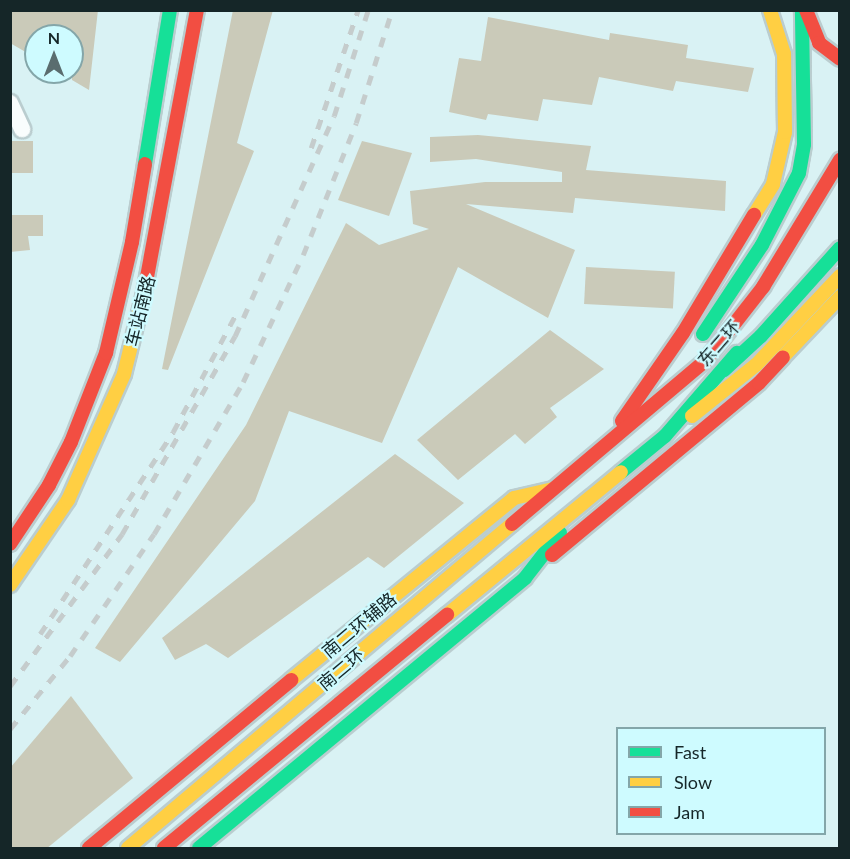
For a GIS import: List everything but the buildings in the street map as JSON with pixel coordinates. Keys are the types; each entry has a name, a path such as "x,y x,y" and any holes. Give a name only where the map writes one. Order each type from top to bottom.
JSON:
{"main road":[{"name":"车站南路","path":"10,544 66,453 106,353 132,242 170,10"},
{"name":"车站南路","path":"10,585 68,500 124,374 151,265 197,10"},
{"path":"587,461 658,372 773,184 785,132 786,97 784,54 770,10"},
{"path":"640,418 729,298 797,180 804,144 802,45 804,10"},
{"path":"804,10 819,43 840,59"},
{"name":"东二环","path":"554,489 706,360 763,287 840,160"},
{"path":"719,374 761,336 840,248"},
{"path":"665,436 756,365 840,276"},
{"name":"东二环","path":"576,511 665,436 719,374 777,295"},
{"path":"204,847 759,383 840,297"},
{"name":"南二环","path":"128,849 554,489"},
{"name":"南二环辅路","path":"89,849 446,551 514,498 554,489"},
{"path":"525,578 576,511"},
{"name":"南二环","path":"164,849 576,511"}],"street":[{"path":"10,103 22,129"}],"railway":[{"path":"311,148 358,10"},
{"path":"10,686 122,534 235,336 334,116 368,10"},
{"path":"10,729 70,656 154,534 243,382 303,255 356,123 392,10"},
{"path":"40,634 173,432 237,312"}],"traffic: fast":[{"path":"145,164 170,10"},
{"path":"703,334 762,245 799,173 804,144 802,10"},
{"path":"724,370 761,336 840,248"},
{"path":"621,472 665,436 737,353"},
{"path":"199,848 525,578 560,533"}],"traffic: slow":[{"path":"754,215 773,184 785,132 784,54 770,10"},
{"path":"692,416 756,365 840,276"},
{"path":"10,585 68,500 124,374 144,293"},
{"path":"783,357 840,297"},
{"path":"447,615 621,472"},
{"path":"291,680 514,498 552,489"},
{"path":"128,848 512,524"}],"traffic: jam":[{"path":"144,293 197,10"},
{"path":"806,10 819,43 840,59"},
{"path":"512,524 706,360 763,287 840,160"},
{"path":"10,544 49,485 71,442 106,353 132,242 145,164"},
{"path":"622,421 683,333 754,215"},
{"path":"552,555 759,383 783,357"},
{"path":"164,848 447,615"},
{"path":"89,848 291,680"}]}
